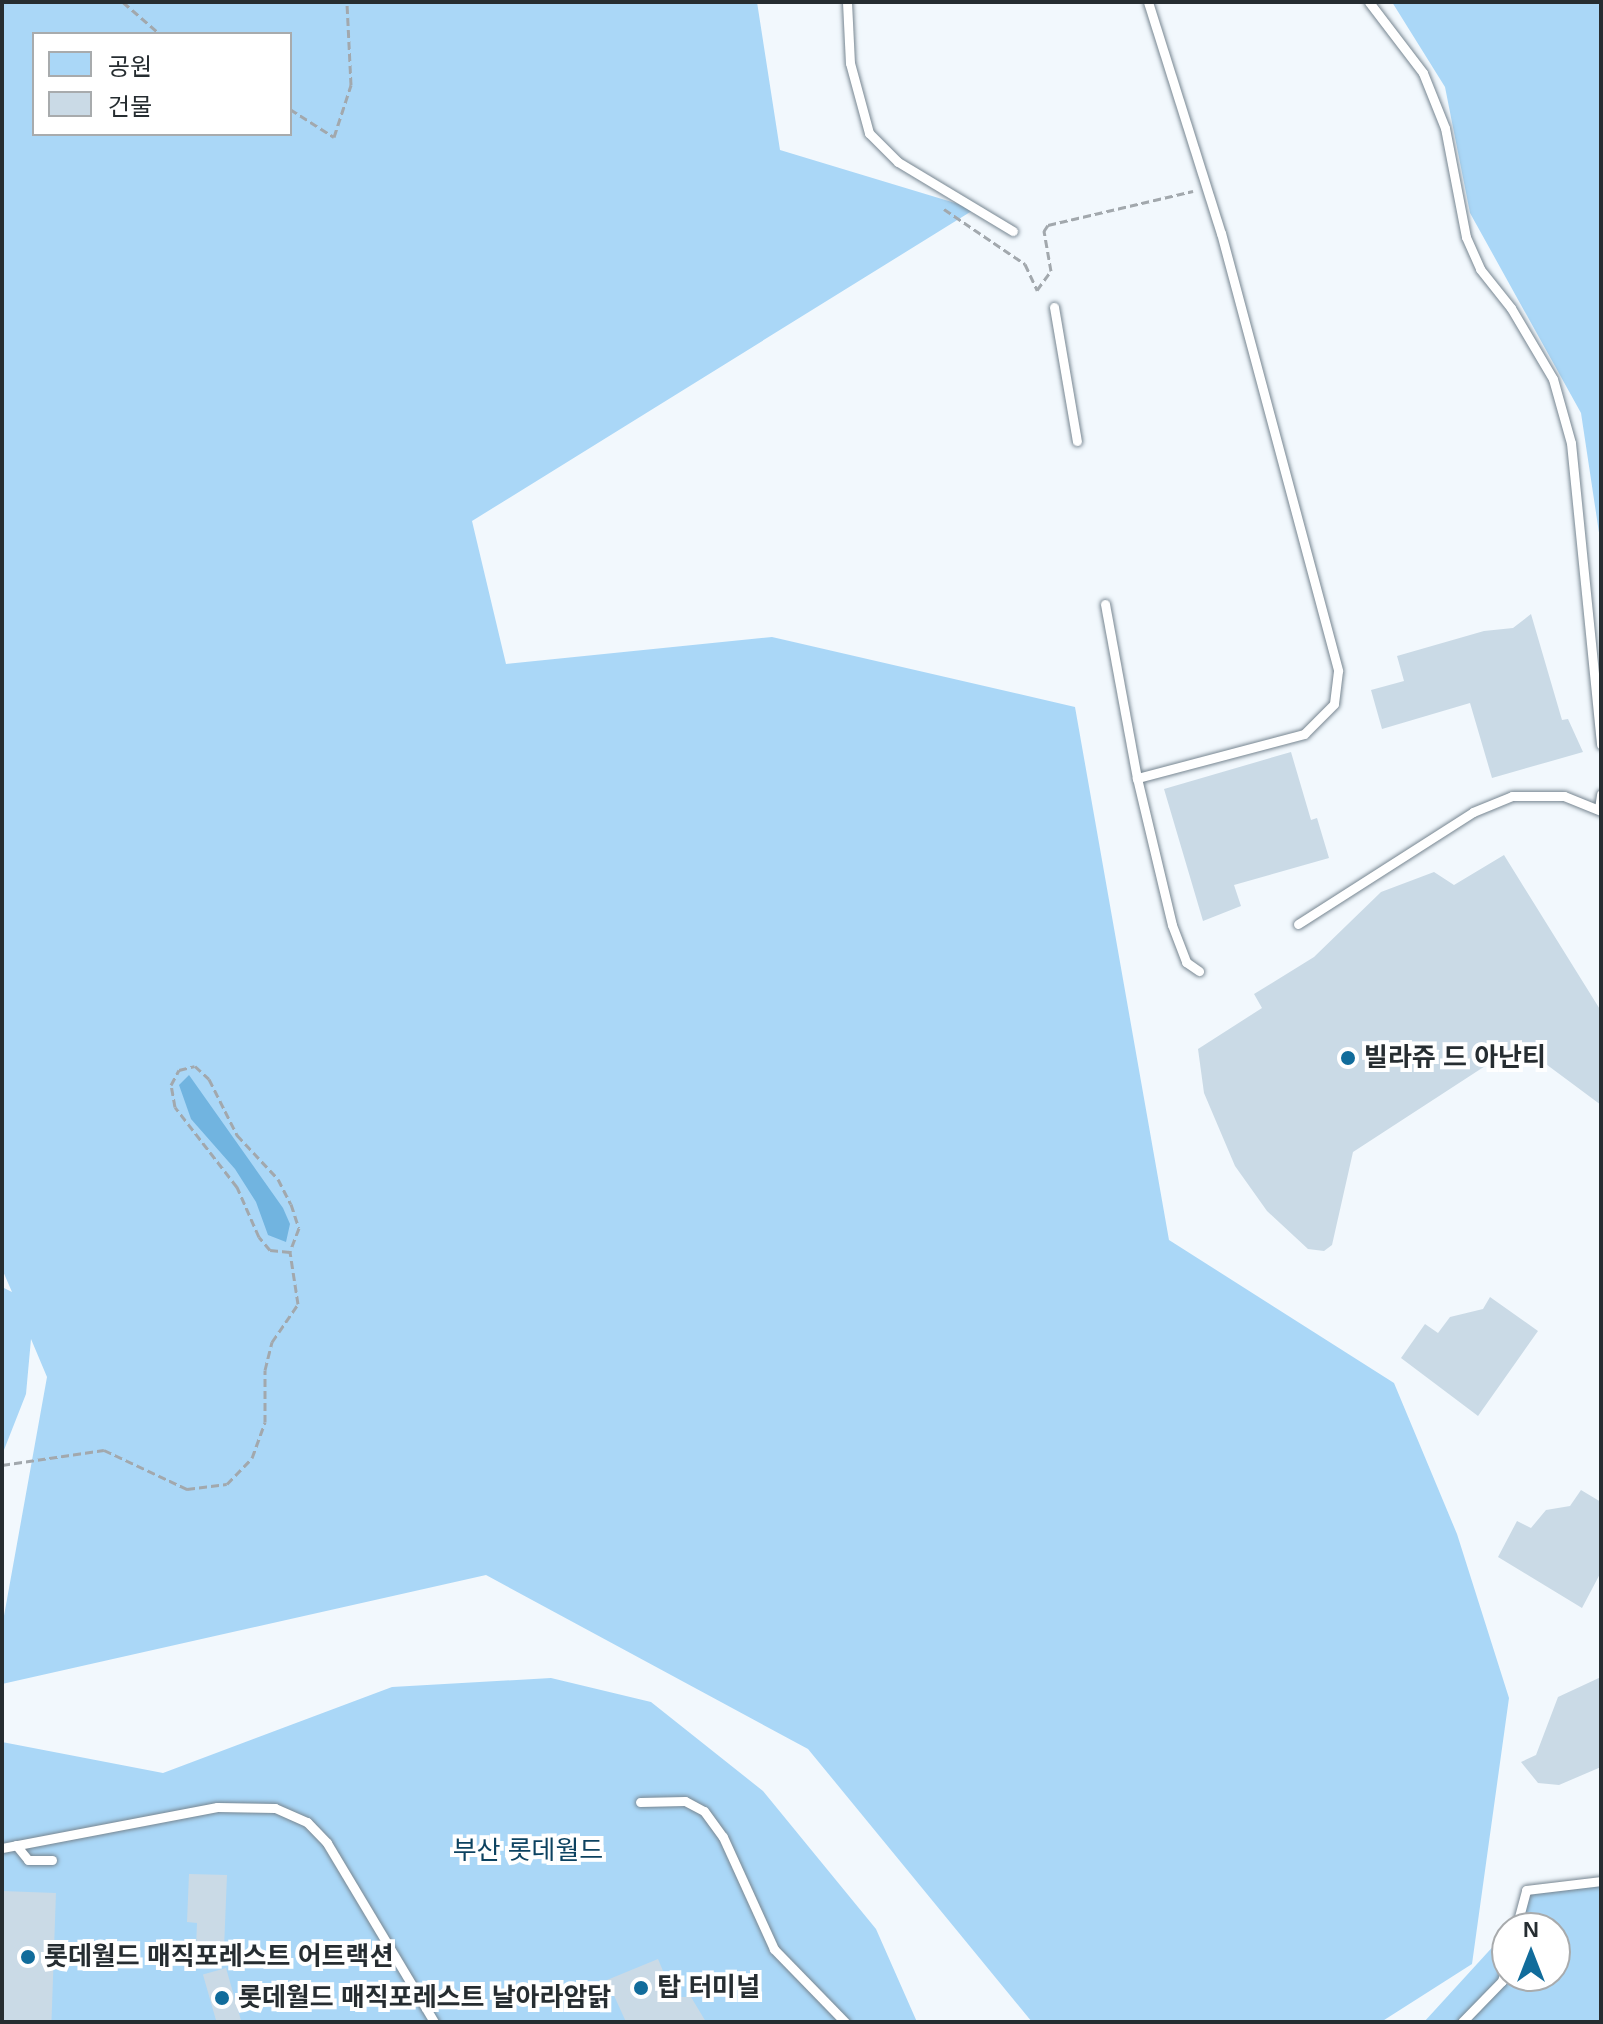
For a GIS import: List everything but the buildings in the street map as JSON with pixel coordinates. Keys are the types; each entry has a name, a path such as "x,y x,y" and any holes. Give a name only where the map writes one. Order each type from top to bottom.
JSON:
{"lane":[{"path":"847,2 850,63 869,133 898,162 1013,231"},
{"path":"1137,778 1304,734 1321,720 1338,691 1338,671 1280,444 1148,2"},
{"path":"1369,2 1423,73 1445,128 1466,237 1480,269 1511,308 1553,379 1571,443 1601,745"},
{"path":"1054,307 1077,441"},
{"path":"1105,604 1137,778 1172,925 1186,962 1199,971"},
{"path":"1298,924 1473,812 1512,796 1564,796 1600,810 1601,794"},
{"path":"640,1802 685,1801 709,1817 774,1949 845,2022"},
{"path":"2,1848 217,1807 275,1808 307,1822 327,1843 434,2022"},
{"path":"16,1845 28,1860 52,1860"},
{"path":"1520,1912 1526,1890 1601,1881"},
{"path":"1462,2022 1491,1992"}],"path":[{"path":"123,2 158,32"},
{"path":"292,110 334,137 345,116 351,85 347,2"},
{"path":"933,201 1025,264 1037,290 1051,271 1048,225 1205,188"},
{"path":"2,1465 104,1450 187,1489 227,1484 252,1458 265,1422 265,1370 272,1342 298,1304 290,1252 299,1228 278,1179 224,1117 209,1079 195,1066 179,1070 171,1085 185,1126 237,1187 259,1237 270,1250 290,1252"}],"green space":[{"path":"2,2 757,2 780,150 975,209 472,521 506,664 772,637 1075,707 1169,1240 1394,1383 1457,1534 1509,1698 1472,1964 1381,2022 1032,2022 808,1749 486,1575 2,1684 2,1627 47,1377 31,1339 26,1394 2,1455 2,1287 12,1292 2,1269"},
{"path":"1392,2 1601,2 1601,546 1581,413 1470,213 1445,87"},
{"name":"부산 롯데월드","path":"551,1678 651,1702 763,1791 876,1929 917,2022 2,2022 2,1742 163,1773 392,1687"},
{"path":"1535,1885 1601,1885 1601,2022 1424,2022 1491,1949 1491,1992 1571,1992 1571,1912 1517,1912"}],"shaded area":[{"path":"189,1075 283,1208 290,1224 286,1242 268,1235 256,1202 235,1169 191,1119 179,1085"}],"place":[{"name":"빌라쥬 드 아난티","path":"1348,1058"},
{"name":"롯데월드 매직포레스트 어트랙션","path":"28,1957"},
{"name":"탑 터미널","path":"641,1988"},
{"name":"롯데월드 매직포레스트 날아라암닭","path":"222,1998"}]}
